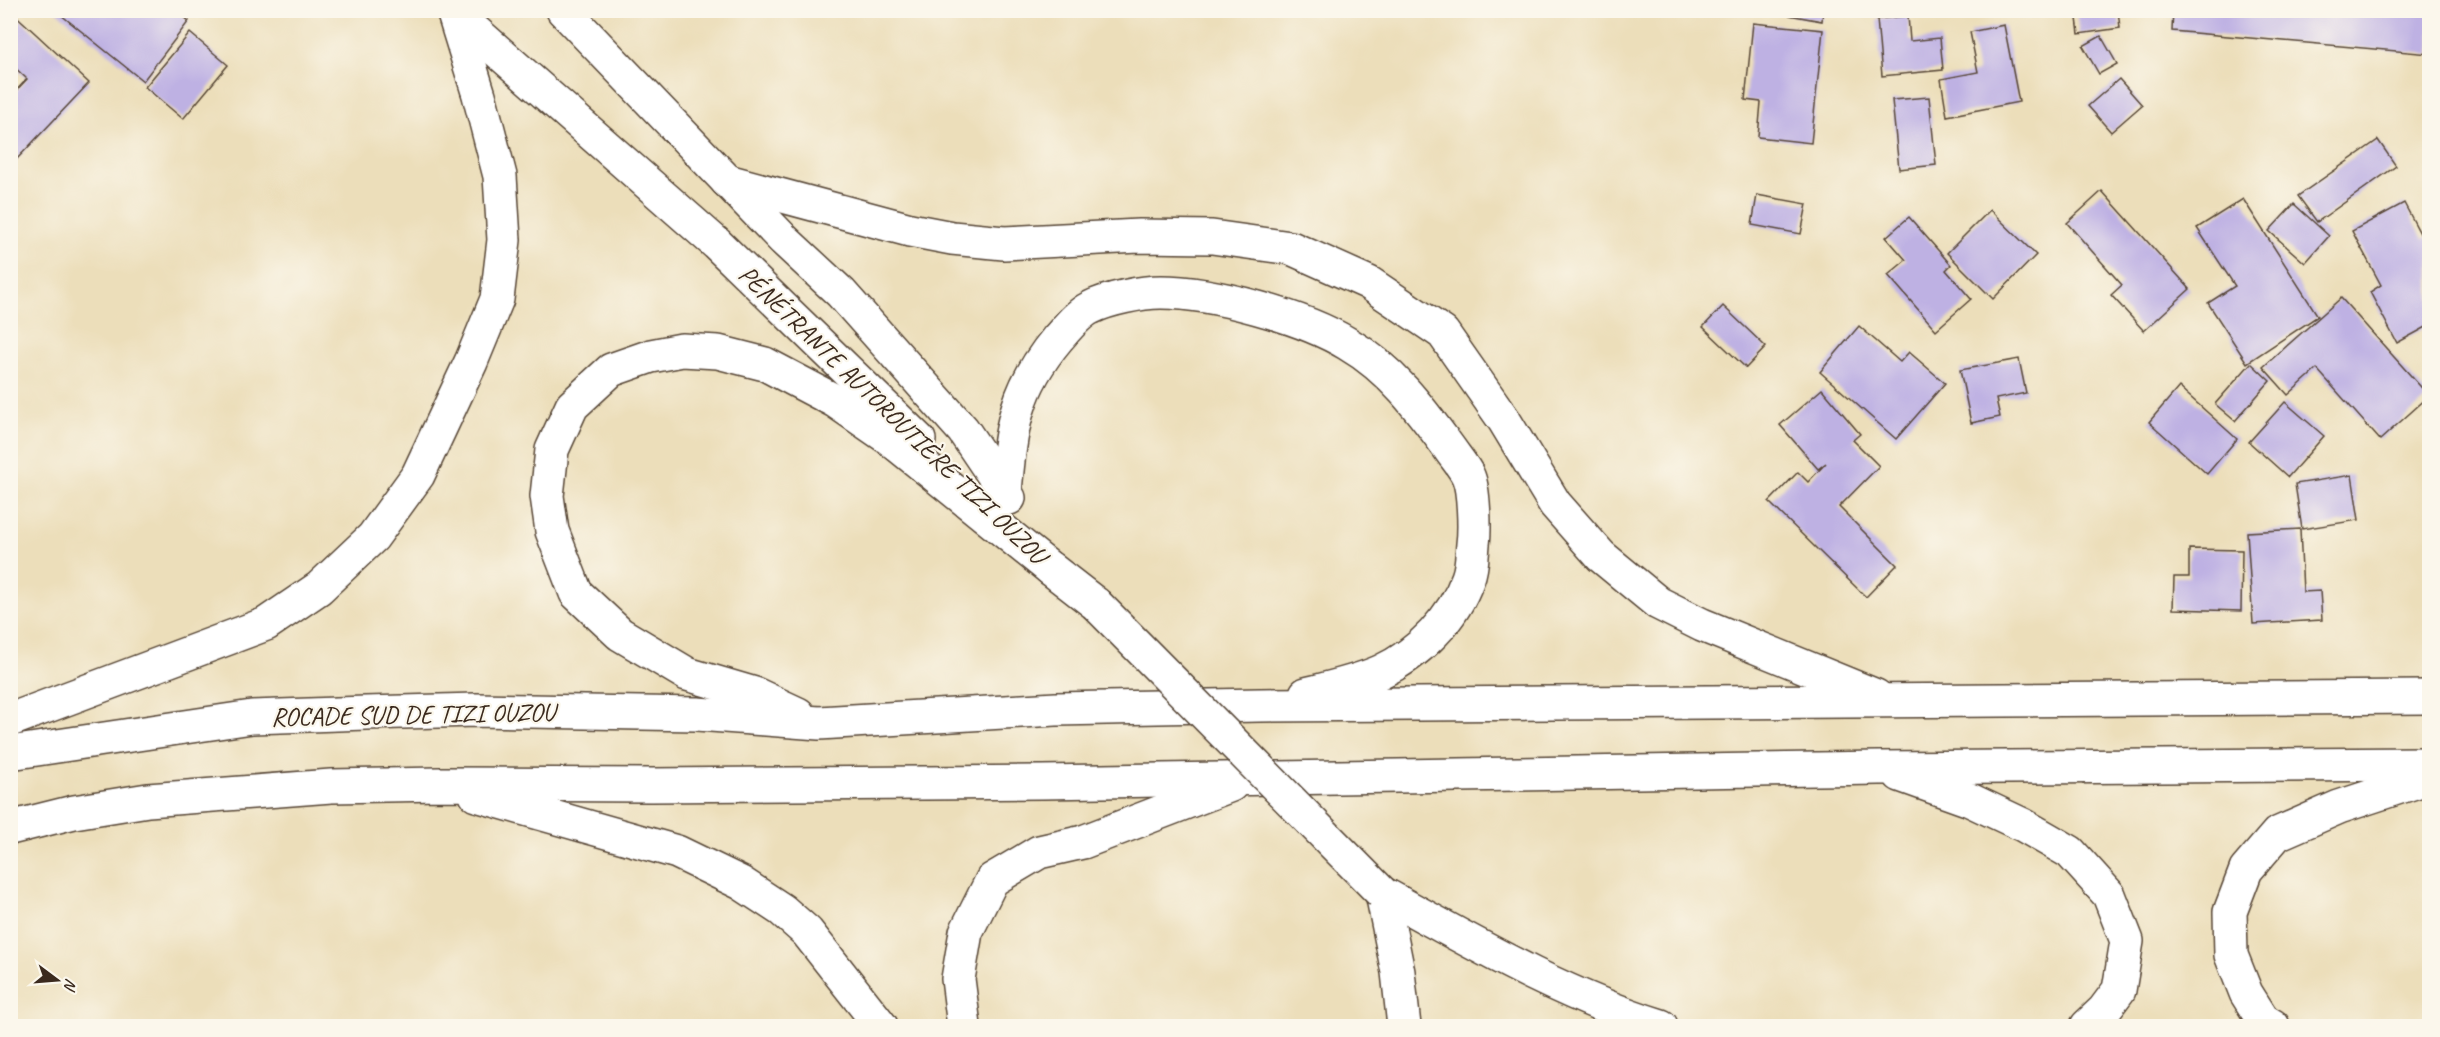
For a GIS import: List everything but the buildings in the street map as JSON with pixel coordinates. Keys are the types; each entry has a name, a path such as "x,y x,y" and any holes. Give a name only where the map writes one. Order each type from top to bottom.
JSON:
{"main road":[{"name":"PÉNÉTRANTE AUTOROUTIÈRE TIZI OUZOU","path":"563,10 784,240 841,293 963,430 1005,491 1051,569"},
{"name":"PÉNÉTRANTE AUTOROUTIÈRE TIZI OUZOU","path":"453,12 717,243 1051,569"},
{"path":"10,720 266,624 319,588 373,537 418,475 471,362 497,299 504,240 500,176 479,95 453,12"},
{"path":"727,181 910,230 952,238 1004,243 1139,236 1212,237 1291,248 1369,283 1443,333 1504,420 1555,504 1601,556 1658,603 1702,624 1889,701"},
{"path":"1005,491 1011,433 1019,404 1031,376 1047,351 1089,308 1128,296 1161,292 1218,298 1287,316 1347,343 1387,372 1420,408 1469,477 1475,529 1469,577 1451,612 1418,650 1380,672 1326,689 1260,705"},
{"path":"819,723 755,694 687,674 620,634 576,593 552,531 547,496 552,450 572,406 611,369 651,356 682,350 718,352 765,364 835,401 890,439 1096,604 1382,893 1522,970 1613,1011 1661,1026"},
{"path":"1260,705 2430,697"},
{"name":"ROCADE SUD DE TIZI OUZOU","path":"10,753 252,717 476,710 697,714 819,723 1056,709 1260,705"},
{"path":"10,828 74,813 148,800 331,786 652,785 1879,768 2430,764"},
{"path":"1879,768 1970,800 2023,825 2070,852 2109,895 2127,941 2119,990 2104,1010 2087,1026"},
{"path":"2273,1026 2263,1020 2246,993 2231,955 2230,912 2246,870 2277,834 2339,807 2430,777"},
{"path":"964,1026 958,979 966,932 992,880 1039,852 1083,842 1249,778"},
{"path":"440,784 677,852 741,883 783,910 807,932 881,1026"},
{"path":"1382,893 1398,972 1404,1026"}]}
